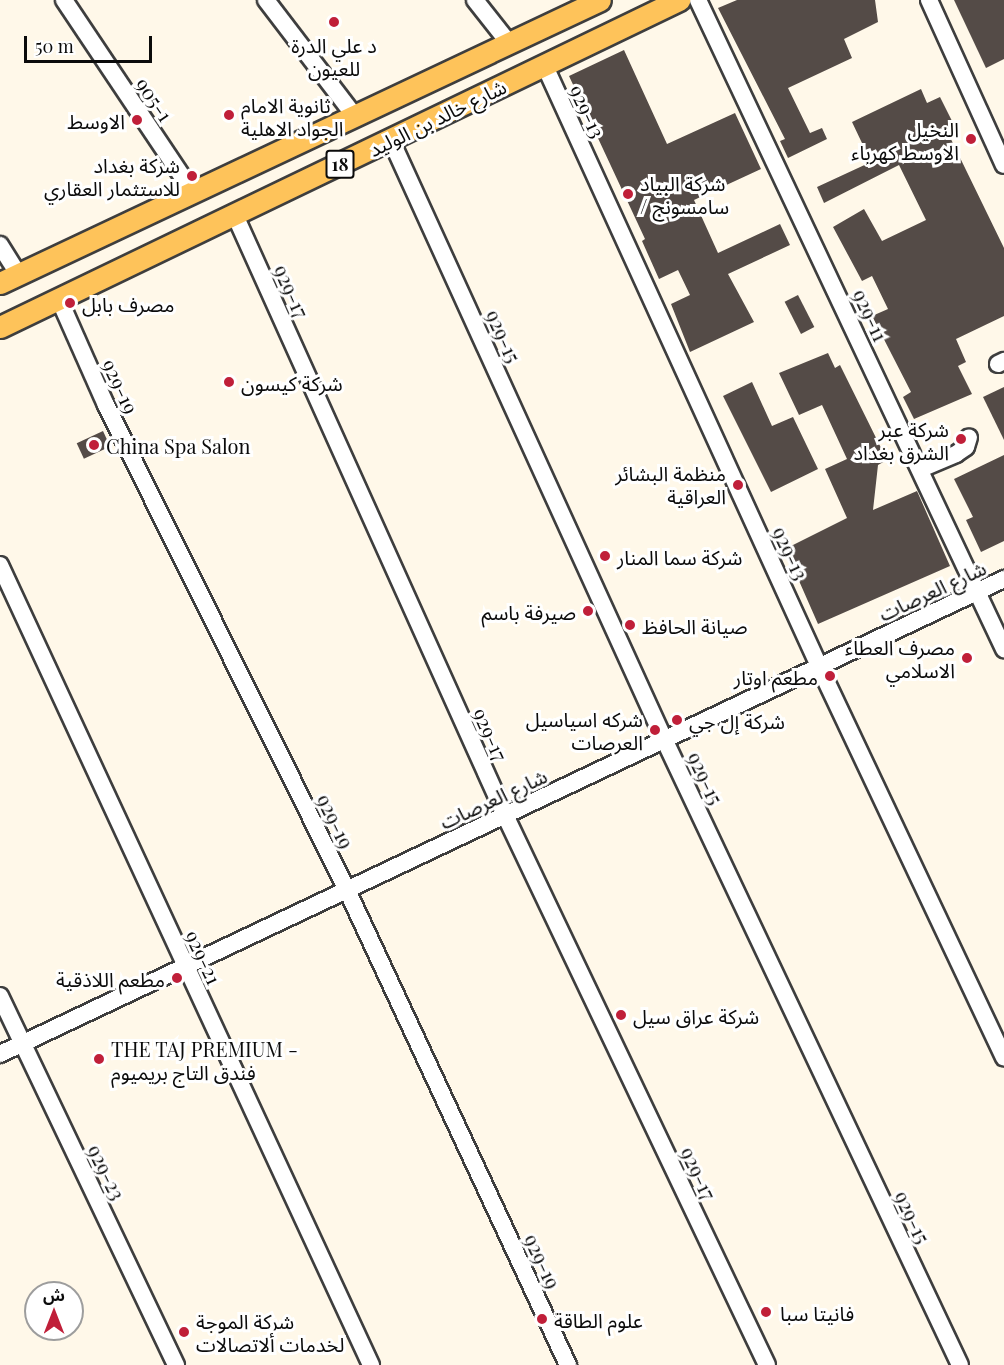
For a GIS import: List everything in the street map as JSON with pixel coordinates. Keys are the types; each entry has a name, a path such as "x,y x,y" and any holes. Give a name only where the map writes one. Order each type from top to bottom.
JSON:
{"main road":[{"name":"شارع خالد بن الوليد","path":"9,279 600,0"},
{"name":"شارع خالد بن الوليد","path":"0,327 679,0"}],"street":[{"name":"905-1","path":"64,0 192,191"},
{"path":"266,0 354,115"},
{"path":"475,0 509,43"},
{"name":"929-11","path":"698,0 1004,649"},
{"path":"929,0 1004,165"},
{"name":"929-13","path":"544,64 819,666 1004,1058"},
{"name":"929-15","path":"391,140 664,740 960,1365"},
{"name":"929-17","path":"234,213 505,815 767,1365"},
{"path":"0,245 9,279"},
{"name":"929-19","path":"58,299 106,405 347,890 568,1365"},
{"path":"921,469 956,454 966,447 969,437"},
{"name":"929-21","path":"0,566 371,1365"},
{"name":"شارع العرصات","path":"0,1054 1004,579"},
{"name":"929-23","path":"0,996 176,1365"}],"building":[{"path":"737,0 875,0 878,22 844,39 852,58 788,88 810,133 822,128 827,139 788,158 780,141 785,139 718,8"},
{"path":"954,0 1004,0 1004,59 986,68"},
{"path":"624,50 667,144 735,113 761,169 694,200 718,253 780,224 790,245 728,274 754,322 690,352 671,304 690,295 678,270 659,279 642,241 645,239 569,76"},
{"path":"921,89 927,103 940,97 955,127 947,131 1004,248 1004,316 956,339 966,362 958,366 972,394 914,419 903,397 911,392 872,316 888,309 872,276 862,281 833,227 864,209 882,241 926,220 899,165 824,203 817,187 871,162 852,122"},
{"path":"798,295 814,327 801,334 785,302"},
{"path":"828,353 835,368 840,365 887,460 878,465 873,510 917,491 950,566 818,624 785,549 847,518 825,469 847,459 822,405 799,415 779,373"},
{"path":"752,382 772,426 793,417 818,469 771,492 723,396"},
{"path":"1004,387 1004,440 983,397"},
{"name":"China Spa Salon","path":"103,431 110,446 84,459 77,443"},
{"path":"1004,455 1004,541 981,552 966,520 973,517 954,479"}],"place":[{"name":"د علي الدرة للعيون","path":"334,22"},
{"name":"ثانوية الامام الجواد الاهلية","path":"229,115"},
{"name":"الاوسط","path":"137,120"},
{"name":"النخيل الاوسط كهرباء","path":"971,139"},
{"name":"شركة بغداد للاستثمار العقاري","path":"192,176"},
{"name":"شركة البياد / سامسونج","path":"628,194"},
{"name":"مصرف بابل","path":"70,303"},
{"name":"شركة كيسون","path":"229,382"},
{"name":"شركة عبر الشرق بغداد","path":"961,439"},
{"name":"China Spa Salon","path":"94,445"},
{"name":"منظمة البشائر العراقية","path":"738,485"},
{"name":"شركة سما المنار","path":"605,556"},
{"name":"صيرفة باسم","path":"588,611"},
{"name":"صيانة الحافظ","path":"630,625"},
{"name":"مصرف العطاء الاسلامي","path":"967,658"},
{"name":"مطعم اوتار","path":"830,676"},
{"name":"شركة إل جي","path":"677,720"},
{"name":"شركه اسياسيل العرصات","path":"655,730"},
{"name":"مطعم اللاذقية","path":"177,978"},
{"name":"شركة عراق سيل","path":"621,1015"},
{"name":"THE TAJ PREMIUM - فندق التاج بريميوم","path":"99,1059"},
{"name":"فانيتا سبا","path":"766,1312"},
{"name":"علوم الطاقة","path":"542,1319"},
{"name":"شركة الموجة لخدمات ألاتصالات","path":"184,1332"}]}
